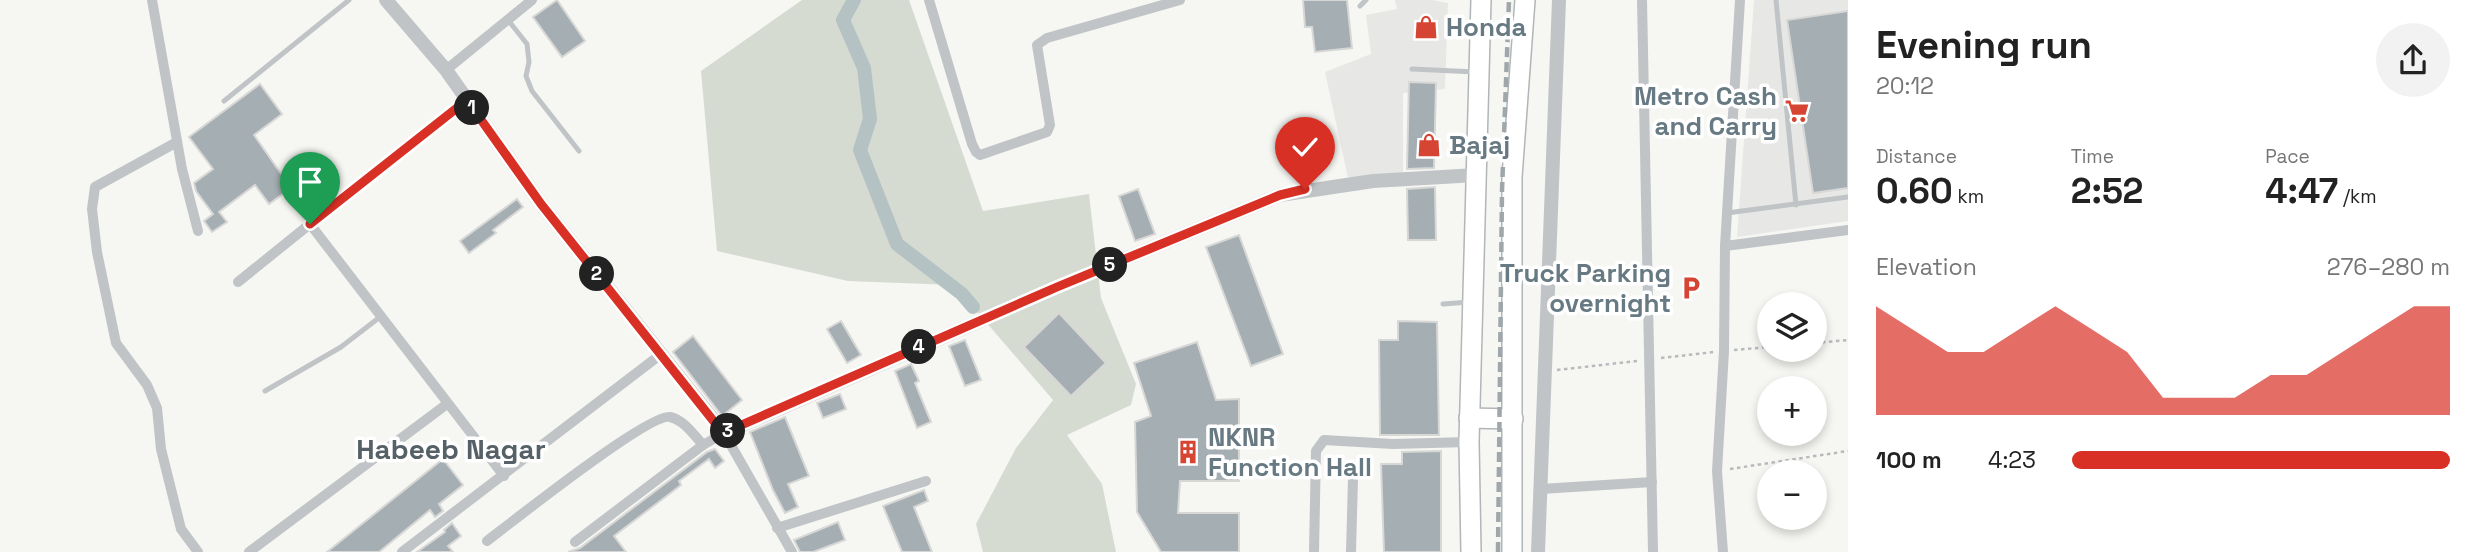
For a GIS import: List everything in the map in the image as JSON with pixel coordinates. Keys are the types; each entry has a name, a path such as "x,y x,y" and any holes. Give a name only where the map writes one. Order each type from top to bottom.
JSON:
{"highway":[{"path":"1471,552 1469,418 1480,0"},
{"path":"1512,552 1512,177 1525,0"},
{"path":"1469,418 1513,419"}],"street":[{"path":"152,0 177,142 198,232"},
{"path":"386,0 446,70 541,204 723,433 792,552"},
{"path":"446,70 532,0"},
{"path":"929,0 972,144 980,155 1047,132 1050,125 1037,45 1047,38 1180,0"},
{"path":"1538,552 1559,0"},
{"path":"1642,0 1653,552"},
{"path":"1723,552 1717,471 1724,351 1725,246 1740,0"},
{"path":"238,282 467,100"},
{"path":"177,142 96,187 92,209 97,252 116,343 147,385 157,408 161,449 181,529 198,552"},
{"path":"575,542 703,445 723,433 1057,287 1280,195 1373,181 1477,175"},
{"path":"310,224 503,476"},
{"path":"1725,246 1848,230"},
{"path":"402,552 660,355"},
{"path":"249,552 447,404"},
{"path":"486,541 640,429 662,418 668,417 684,425 703,445"},
{"path":"1314,552 1316,451 1324,440 1393,444 1469,442"},
{"path":"1351,552 1353,479"},
{"path":"777,528 926,481"},
{"path":"1541,489 1652,482"}],"lane":[{"path":"225,102 349,0"},
{"path":"1360,6 1366,0"},
{"path":"1776,0 1796,205"},
{"path":"508,19 527,44 529,62 526,76 532,91 579,150"},
{"path":"1412,69 1479,72"},
{"path":"1727,213 1848,197"},
{"path":"1443,304 1473,302"},
{"path":"265,391 341,348 380,317"}],"path":[{"path":"1827,342 1848,340"},
{"path":"1717,471 1848,451"}],"shaded area":[{"path":"802,0 909,0 983,211 1089,194 1101,298 1136,384 1131,405 1067,435 1102,484 1116,552 983,552 976,524 1016,448 1053,400 954,285 848,281 717,251 701,71"},
{"path":"1395,0 1448,3 1445,89 1403,93 1403,173 1348,178 1325,72 1371,54 1366,15 1397,9"},
{"name":"Metro Cash and Carry","path":"1754,0 1848,0 1848,221 1737,237"}],"building":[{"path":"557,0 585,41 562,57 533,17"},
{"path":"1303,0 1347,0 1352,48 1315,52 1312,27 1305,27"},
{"path":"1848,11 1848,188 1813,193 1787,20"},
{"path":"1409,82 1436,83 1434,168 1407,169"},
{"path":"260,84 282,114 254,135 291,188 269,204 255,185 219,212 227,222 212,232 204,221 213,214 196,191 194,183 213,169 189,137"},
{"path":"1435,187 1436,240 1408,240 1407,189"},
{"path":"1138,189 1155,234 1135,241 1119,196"},
{"path":"517,199 523,207 493,230 496,233 469,253 460,241"},
{"path":"1239,235 1283,354 1251,366 1206,247"},
{"path":"1059,313 1106,363 1071,396 1024,347"},
{"path":"841,321 861,355 847,363 827,329"},
{"name":"NKNR Function Hall","path":"1398,321 1437,322 1439,435 1380,435 1379,340 1398,340"},
{"path":"693,336 742,400 722,416 673,352"},
{"path":"965,340 981,380 965,386 949,346"},
{"name":"NKNR Function Hall","path":"1197,342 1216,400 1239,399 1239,481 1180,481 1178,513 1239,513 1239,552 1161,552 1137,512 1135,422 1151,416 1134,363"},
{"path":"911,364 919,381 915,383 931,422 917,428 895,371"},
{"path":"840,394 846,409 823,418 817,403"},
{"path":"785,417 809,476 788,484 798,507 785,513 750,432"},
{"path":"715,449 724,461 715,468 709,459 679,481 681,485 614,536 626,552 568,552 580,548 707,452"},
{"name":"NKNR Function Hall","path":"1441,451 1441,552 1384,552 1381,464 1402,464 1402,452"},
{"path":"443,459 463,485 439,504 443,511 435,517 430,510 379,552 327,552"},
{"path":"924,490 928,501 914,507 932,552 902,552 883,506"},
{"path":"838,522 845,540 813,552 800,552 794,540"},
{"path":"452,523 461,536 448,546 453,552 417,552 445,532"}],"waterway":[{"path":"854,0 843,20 864,68 870,119 860,150 897,244 962,294 973,307"}],"railway":[{"path":"1498,552 1502,191 1509,0"}],"place":[{"name":"Honda","path":"1426,27"},
{"name":"Metro Cash and Carry","path":"1797,111"},
{"name":"Bajaj","path":"1429,145"},
{"name":"Truck Parking overnight","path":"1691,288"},
{"name":"NKNR Function Hall","path":"1188,452"}],"district":[{"name":"Habeeb Nagar","path":"451,449"}],"route":[{"path":"310,224 467,100 541,204 723,433 1057,287 1280,195 1305,189"}]}
